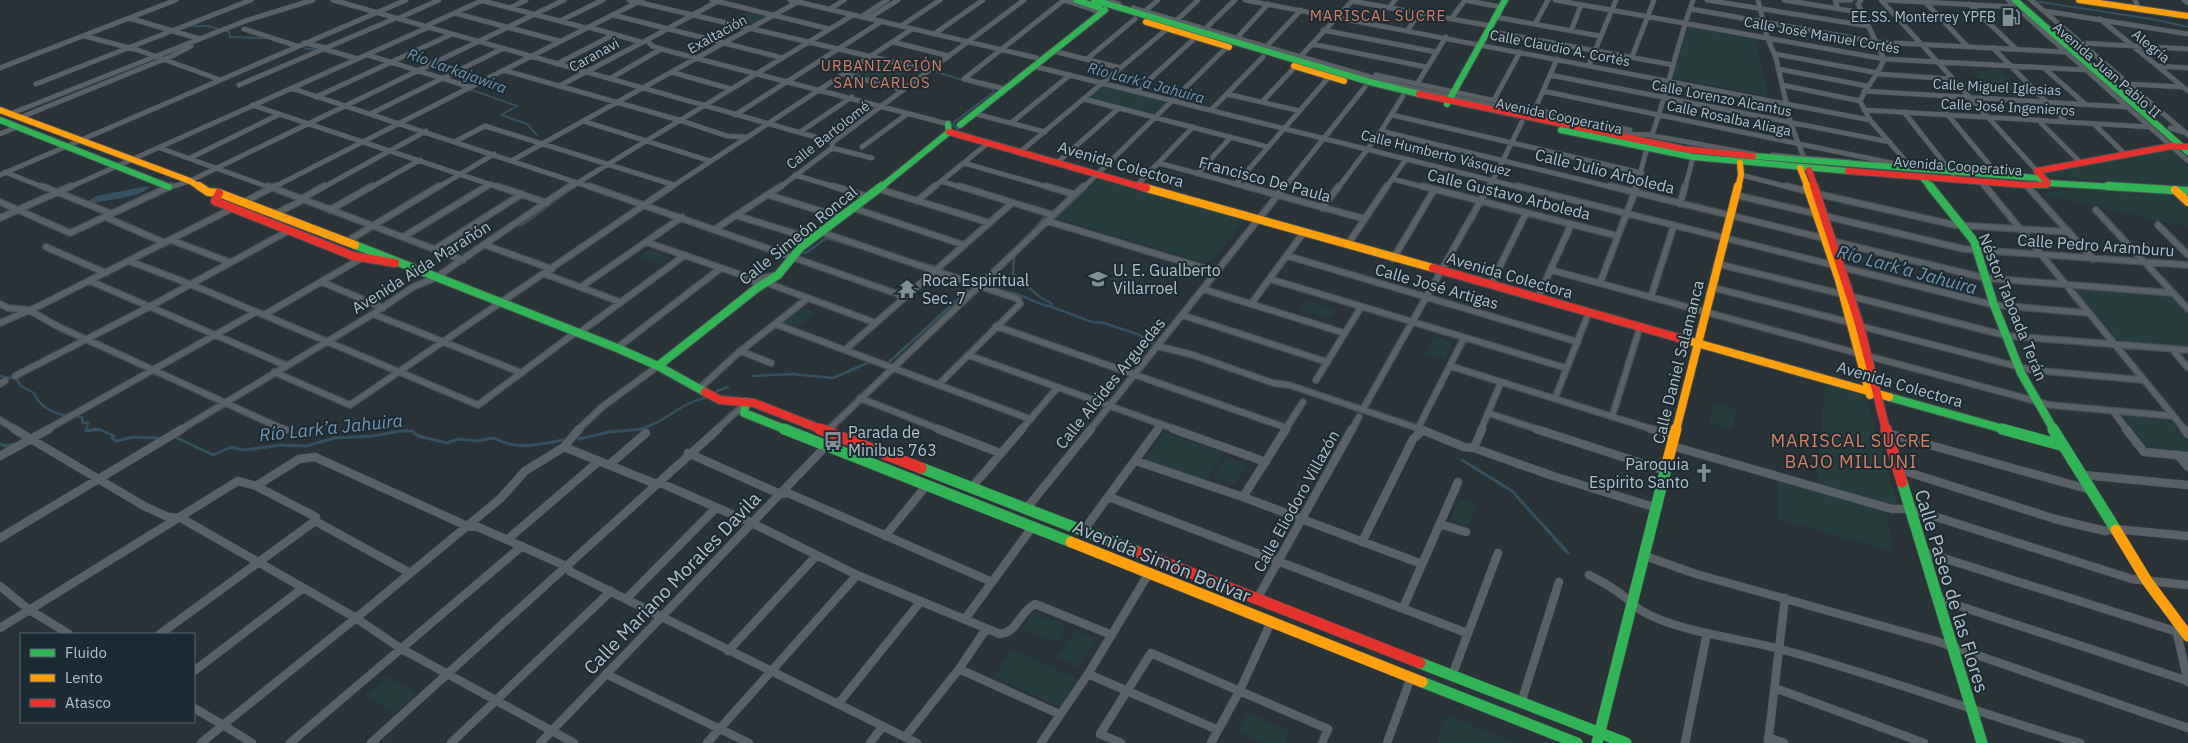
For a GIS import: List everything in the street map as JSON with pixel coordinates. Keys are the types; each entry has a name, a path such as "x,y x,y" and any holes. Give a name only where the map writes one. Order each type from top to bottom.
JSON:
{"main road":[{"name":"Avenida Cooperativa","path":"1076,0 1106,5 1370,82 1684,149 1740,156 1913,169 1953,174 2038,178 2048,183 2188,191"},
{"name":"Avenida Cooperativa","path":"1094,0 1135,19 1365,87 1403,96 1450,99 1522,122 1693,157 1804,169 1923,178 2026,185 2047,185 2048,183"},
{"path":"2079,0 2137,4 2188,16"},
{"name":"Avenida Juan Pablo II","path":"2020,2 2170,128 2186,148"},
{"name":"Avenida Juan Pablo II","path":"2020,2 2186,148"},
{"path":"1450,99 1503,3"},
{"path":"1037,61 1053,52 1106,5"},
{"path":"960,124 976,114 1106,5"},
{"name":"Avenida Simón Bolívar","path":"0,110 132,161 190,181 208,192 219,193 244,202 501,304 618,348 658,366 720,400 746,402 827,430 1626,743"},
{"path":"0,120 169,187"},
{"name":"Avenida Colectora","path":"949,128 988,143 1348,244 1393,259 1538,297 2064,446"},
{"name":"Calle Simeón Roncal","path":"658,366 756,284 767,283 778,275 792,257 812,239 879,189 949,128"},
{"path":"2037,172 2172,146 2186,148"},
{"name":"Calle Daniel Salamanca","path":"1598,743 1698,343 1714,288 1734,195 1741,175 1740,163"},
{"name":"Calle Paseo de las Flores","path":"1804,169 1814,193 1827,239 1856,325 1872,392 1883,420 1911,509 1951,648 1982,743"},
{"path":"2037,172 2048,183"},
{"name":"Néstor Taboada Terán","path":"1923,178 1974,241 1994,305 2008,336 2019,368 2037,403 2147,581 2184,635"},
{"path":"2175,190 2188,202"},
{"path":"219,193 215,202 290,230 331,249 379,264 399,264"},
{"name":"Avenida Simón Bolívar","path":"746,402 744,412 1577,743"},
{"path":"817,440 827,430"},
{"path":"1018,520 1026,509"},
{"path":"1250,613 1257,599"},
{"path":"1411,677 1417,662"}],"street":[{"path":"0,68 176,0"},
{"path":"36,84 250,0"},
{"path":"10,114 245,21 312,0"},
{"path":"333,0 478,40 587,73 611,78 735,116 800,132 872,158"},
{"path":"2,173 406,0"},
{"path":"239,86 439,0"},
{"path":"0,218 57,191 132,161 368,55 482,0 640,42"},
{"path":"510,8 526,0"},
{"path":"0,202 20,209 70,233 169,187 190,181 564,0"},
{"path":"560,21 603,0"},
{"path":"629,0 694,14 749,30 841,48 928,70"},
{"path":"712,0 829,29"},
{"name":"Calle Humberto Vásquez","path":"790,0 1002,50 1037,61 1070,75 1137,92 1994,305 2089,313"},
{"path":"830,9 844,0"},
{"path":"861,17 887,0"},
{"path":"869,18 898,0"},
{"path":"901,26 940,0"},
{"path":"934,34 983,0"},
{"name":"Calle Bartolomé","path":"715,229 769,195 928,70 1024,0"},
{"path":"1005,89 964,79 1064,0 1144,12 1450,99 1620,133 1652,135"},
{"path":"1144,12 1158,0"},
{"path":"1176,21 1198,0"},
{"path":"1204,30 1235,0"},
{"name":"Calle Claudio A. Cortés","path":"1245,0 1446,37 1870,120"},
{"path":"1300,57 1336,16 1353,0 1673,65"},
{"path":"1389,8 1395,0"},
{"path":"1452,19 1464,0 1503,3"},
{"path":"1535,24 1548,0"},
{"name":"Calle José Manuel Cortés","path":"1555,0 1884,59 2087,70"},
{"path":"1589,66 1616,0"},
{"path":"1632,56 1654,0"},
{"path":"1652,135 1693,0"},
{"path":"1707,0 1868,26"},
{"path":"1758,0 1767,37 1775,54 1785,103 1796,143 1804,158"},
{"path":"1784,0 1864,14"},
{"path":"1838,9 1836,0 1850,0"},
{"path":"1861,0 1858,4 1884,59 1878,73 1865,88 1860,101 1870,120 1913,169"},
{"path":"1883,0 1969,4 2020,2"},
{"path":"1883,0 1921,45 2037,172"},
{"path":"2184,0 2188,3"},
{"path":"244,202 640,1"},
{"path":"669,28 719,1"},
{"name":"Exaltación","path":"513,160 799,1"},
{"path":"1925,2 1968,47"},
{"name":"Avenida Juan Pablo II","path":"2020,2 2044,10 2187,133"},
{"name":"Avenida Juan Pablo II","path":"2020,2 2065,52 2188,161"},
{"path":"1236,39 1268,4"},
{"path":"1969,4 2016,49"},
{"path":"1571,31 1582,5"},
{"path":"1691,9 1876,42 2065,52"},
{"path":"1266,48 1301,10"},
{"path":"2044,10 2188,34"},
{"path":"454,13 559,42"},
{"path":"1408,30 1419,13"},
{"path":"613,15 783,58"},
{"name":"Avenida Aida Marañón","path":"0,538 383,308 413,287 435,278 577,182 852,15"},
{"path":"1495,17 1600,36"},
{"path":"129,18 200,39"},
{"name":"Alegría","path":"2099,18 2188,92"},
{"path":"1087,59 1135,19"},
{"path":"735,116 882,21"},
{"name":"Caranavi","path":"560,86 669,28"},
{"path":"244,29 297,46"},
{"path":"274,372 350,406 745,137 912,29"},
{"path":"1020,152 1167,29"},
{"path":"1323,30 1436,52"},
{"path":"316,97 452,34"},
{"path":"557,64 614,35"},
{"path":"84,36 155,57 218,79"},
{"path":"1417,84 1446,37"},
{"path":"1137,92 1195,38"},
{"path":"20,118 162,60 187,48 200,39"},
{"path":"647,40 652,46 661,49 880,104 882,108 949,128"},
{"path":"893,42 949,56"},
{"path":"304,43 358,59"},
{"path":"2081,43 2188,49"},
{"path":"1312,44 1426,67"},
{"path":"827,430 1073,194 1157,118 1228,46"},
{"path":"370,114 504,48"},
{"path":"1993,48 2066,122"},
{"path":"611,78 661,49"},
{"path":"1053,52 1122,68"},
{"path":"1494,100 1520,52"},
{"path":"1775,54 1878,73 1952,79"},
{"path":"368,55 470,87"},
{"path":"1211,110 1263,57"},
{"path":"1536,109 1557,59"},
{"path":"2157,66 2188,68"},
{"path":"1262,102 1295,67"},
{"path":"1333,67 1417,84 1450,99 1494,100 1652,135 1751,154 1913,169"},
{"path":"2044,68 2084,104"},
{"name":"Calle Miguel Iglesias","path":"1778,69 1865,88 1968,97 2128,107"},
{"path":"503,70 679,120 727,136 745,137"},
{"path":"671,72 732,89"},
{"path":"845,74 903,90"},
{"path":"1010,123 1070,75"},
{"name":"Calle Lorenzo Alcantus","path":"1550,75 1890,142"},
{"path":"1236,184 1329,77"},
{"path":"2129,84 2188,87"},
{"path":"1782,85 1860,101"},
{"name":"Calle Alcides Arguedas","path":"1026,509 1326,138 1365,87"},
{"path":"291,88 343,106 399,122 788,253 792,257 906,297"},
{"name":"Calle Rosalba Aliaga","path":"1543,91 1913,169"},
{"path":"1228,94 1300,111"},
{"path":"1322,208 1392,115 1403,96"},
{"path":"800,132 852,97"},
{"path":"1084,99 1268,147"},
{"path":"252,106 363,140 547,202"},
{"path":"1058,162 1119,108"},
{"name":"Calle José Ingenieros","path":"1864,110 2151,127"},
{"path":"1904,112 1953,174"},
{"path":"190,158 280,114"},
{"path":"862,147 907,114"},
{"path":"976,114 1045,132"},
{"path":"1947,114 1998,175"},
{"path":"1392,115 1642,173"},
{"path":"2038,120 2081,163"},
{"path":"583,121 710,161"},
{"path":"1363,409 1513,143 1522,122"},
{"path":"2094,124 2126,155"},
{"path":"456,141 485,126 674,185"},
{"path":"0,134 17,127"},
{"path":"1138,184 1193,127"},
{"path":"2170,128 2187,133"},
{"name":"Calle Julio Arboleda","path":"1380,131 1985,278 2173,293"},
{"path":"275,214 426,132"},
{"path":"1197,174 1231,137"},
{"path":"917,200 988,143"},
{"path":"160,148 463,260"},
{"path":"1600,284 1642,173 1647,148"},
{"path":"346,242 494,154"},
{"path":"1680,204 1693,157"},
{"path":"1348,244 1406,159"},
{"path":"330,210 420,160"},
{"path":"964,163 1073,194"},
{"name":"Francisco De Paula","path":"1159,164 1365,219"},
{"path":"2,173 57,191 112,214"},
{"path":"795,175 868,197"},
{"path":"1741,175 1946,224 2069,232"},
{"name":"Calle Gustavo Arboleda","path":"1393,179 1618,236"},
{"path":"941,181 1053,215"},
{"path":"1981,182 2188,434"},
{"path":"403,237 491,184"},
{"path":"2026,185 2093,259"},
{"path":"879,189 990,223"},
{"path":"1393,259 1434,190"},
{"path":"434,249 522,194"},
{"path":"769,195 840,217"},
{"name":"Calle Pedro Aramburu","path":"1734,195 1977,250 2188,265"},
{"path":"845,350 1012,203"},
{"path":"0,322 90,281 233,208"},
{"path":"853,208 964,245"},
{"path":"2096,210 2188,309"},
{"path":"1491,284 1526,213"},
{"path":"738,216 812,239"},
{"path":"105,217 168,242 229,262"},
{"path":"581,288 682,217"},
{"path":"1047,221 1217,272"},
{"path":"1538,297 1571,225"},
{"path":"1651,297 1674,225"},
{"path":"2158,225 2188,255"},
{"path":"15,376 149,307 290,230"},
{"path":"821,232 1018,299 1020,304 938,386"},
{"path":"1251,304 1304,232"},
{"path":"646,242 721,268 756,284 778,275"},
{"path":"485,245 552,269"},
{"path":"46,247 106,273"},
{"path":"129,261 190,284 478,404 685,255"},
{"name":"Calle José Artigas","path":"1288,256 1578,342"},
{"path":"264,316 362,258"},
{"path":"1718,264 2008,336 2188,350"},
{"path":"618,348 721,268"},
{"path":"1551,270 2037,403 2173,416"},
{"path":"545,274 620,302"},
{"path":"1270,279 1566,368"},
{"path":"90,281 285,366"},
{"path":"322,282 383,308"},
{"path":"767,283 876,323"},
{"path":"1714,288 2019,368 2144,380"},
{"path":"1203,289 1344,333"},
{"path":"700,390 711,376 740,351 808,298"},
{"path":"0,304 29,310 57,326 87,338 284,430"},
{"path":"1316,380 1361,307"},
{"path":"0,456 256,312"},
{"path":"1555,398 1589,312"},
{"path":"372,314 522,373"},
{"path":"1182,315 1327,362"},
{"path":"775,324 1030,420"},
{"path":"996,326 1287,428"},
{"path":"1612,417 1640,327"},
{"path":"1418,428 1464,338"},
{"path":"1157,346 1193,355 1255,377 1289,385 1418,428 1464,448 1474,448 1553,476 1589,485 1657,508"},
{"path":"2172,349 2188,368"},
{"path":"740,351 772,363"},
{"path":"968,355 1266,462"},
{"path":"201,743 501,498 525,471 564,447 578,430 602,407 658,366"},
{"path":"1450,366 1675,436"},
{"path":"1474,448 1501,382"},
{"path":"972,487 1058,387"},
{"path":"860,398 1000,453"},
{"path":"372,743 746,402"},
{"path":"1242,497 1303,402"},
{"path":"2113,411 2144,452 2188,456"},
{"path":"1488,413 1666,471"},
{"name":"Calle Eliodoro Villazón","path":"1257,599 1359,418"},
{"path":"0,420 29,439 76,464 96,479 144,506 151,507 164,518 181,518 356,618 400,648 449,673 574,743"},
{"path":"1083,531 1136,461 1161,424"},
{"path":"1362,542 1413,439 1421,432 1418,428"},
{"path":"609,465 646,433"},
{"path":"1887,433 2092,490"},
{"name":"Calle Mariano Morales Davila","path":"540,743 828,445"},
{"path":"1672,446 1892,509 1911,509 2132,578 2188,585"},
{"path":"564,447 656,484 663,484 752,523 816,556 1000,634 1008,633 1028,606 1038,604 1112,635"},
{"path":"688,454 780,494 788,493 992,582"},
{"path":"2178,455 2188,467"},
{"path":"256,486 299,459 310,456 368,479 467,526 478,526 566,566 571,572 664,616 769,672 917,743"},
{"path":"508,539 599,461"},
{"path":"1136,461 1242,497 1422,564"},
{"path":"1898,469 2055,519 2105,531 2115,529 2188,536"},
{"path":"2082,475 2188,485"},
{"path":"0,628 28,609 181,518 233,483 241,482 256,486 316,517 315,521"},
{"path":"1403,608 1458,482"},
{"path":"885,536 927,485"},
{"path":"1109,497 1468,633"},
{"path":"627,598 716,508"},
{"path":"315,521 410,573"},
{"path":"161,633 256,562 315,521"},
{"path":"1440,524 1466,532"},
{"path":"965,619 1033,526"},
{"path":"290,743 522,546"},
{"path":"1924,552 2184,635 2188,681 1938,599"},
{"path":"1452,676 1498,554"},
{"path":"728,651 816,556"},
{"path":"1645,556 1696,574 1936,642 2188,728"},
{"path":"1041,743 1088,674 1149,573"},
{"path":"707,743 857,574"},
{"path":"1589,575 1616,590 1633,605 1654,616 1707,633 1780,649 1918,690 2015,724 2080,743"},
{"path":"1521,703 1559,582"},
{"path":"0,586 28,609 67,633"},
{"path":"195,670 303,588"},
{"path":"451,743 611,591"},
{"path":"1784,743 1768,740 1785,598"},
{"path":"838,704 921,601"},
{"path":"1211,743 1240,690 1271,622"},
{"path":"906,737 960,669 986,629"},
{"path":"1685,743 1707,633"},
{"path":"1121,743 1100,734 1151,653 1328,729 1322,743"},
{"path":"960,669 1059,714"},
{"path":"606,674 749,743"},
{"path":"1088,674 1218,730"},
{"path":"1388,743 1411,677"},
{"path":"1775,688 1924,743"},
{"path":"195,709 252,743"},
{"path":"870,743 883,726"}],"green space":[{"path":"748,12 768,17 749,28 728,22"},
{"path":"1683,22 1754,34 1768,96 1668,77"},
{"path":"873,59 912,68 888,84 851,74"},
{"path":"1986,69 2001,70 2019,89 2014,89 2021,96 1995,94 1989,88 1998,88 1987,87 1973,71 1989,72"},
{"path":"1103,86 1167,102 1153,115 1088,99"},
{"path":"2171,150 2188,166 2188,186 2044,176 2045,173"},
{"path":"1102,179 1241,218 1244,222 1212,261 1206,263 1056,218 1096,180"},
{"path":"2089,187 2188,195 2188,227 2039,194"},
{"path":"649,249 671,257 659,265 637,257"},
{"path":"1116,270 1141,278 1132,287 1108,279"},
{"path":"1139,282 1162,290 1154,298 1131,290"},
{"path":"2076,288 2172,296 2188,313 2188,348 2118,341"},
{"path":"1307,300 1336,309 1330,319 1300,310"},
{"path":"802,307 816,313 795,329 781,323"},
{"path":"1435,337 1453,342 1445,360 1426,354"},
{"path":"1825,384 1865,396 1898,504 1896,506 1817,482"},
{"path":"1714,403 1736,409 1732,430 1709,423"},
{"path":"2123,415 2172,421 2188,440 2188,452 2145,447 2122,417"},
{"path":"1164,432 1224,453 1206,481 1145,459"},
{"path":"1227,457 1247,465 1234,485 1214,477"},
{"path":"1778,481 1887,511 1893,551 1777,519"},
{"path":"1459,498 1477,505 1468,527 1450,520"},
{"path":"1032,613 1067,625 1058,642 1022,630"},
{"path":"1075,630 1096,639 1078,667 1057,657"},
{"path":"1012,649 1078,679 1060,707 994,676"},
{"path":"388,677 417,694 395,713 366,696"},
{"path":"1248,712 1290,731 1285,743 1263,743 1237,731"},
{"path":"1447,715 1515,743 1437,743"}],"water":[{"path":"149,187 132,196 93,203 88,201 96,196"}],"waterway":[{"path":"2027,0 2152,19 2188,27"},
{"name":"Río Larkajawira","path":"188,26 208,26 229,32 230,37 268,38"},
{"name":"Río Larkajawira","path":"302,46 306,49 320,49"},
{"name":"Río Lark’a Jahuira","path":"931,70 965,81"},
{"name":"Río Lark’a Jahuira","path":"971,83 993,89 994,92 954,122 953,125 960,132 1086,168"},
{"name":"Río Larkajawira","path":"460,86 517,106 501,115 527,124 537,135"},
{"name":"Río Lark’a Jahuira","path":"514,226 522,225 575,186"},
{"name":"Río Larkajawira","path":"1031,233 1045,216"},
{"name":"Río Larkajawira","path":"800,252 806,253 826,238 856,247"},
{"name":"Río Lark’a Jahuira","path":"1014,256 1013,274 1041,298 1051,303 1052,307"},
{"name":"Río Larkajawira","path":"911,260 934,266 953,275"},
{"name":"Río Lark’a Jahuira","path":"986,285 1052,307"},
{"name":"Río Lark’a Jahuira","path":"887,364 968,290"},
{"name":"Río Lark’a Jahuira","path":"1052,307 1092,322 1104,323 1140,335 1147,341 1158,345"},
{"name":"Río Lark’a Jahuira","path":"753,376 792,374 833,378 872,361"},
{"name":"Río Lark’a Jahuira","path":"0,376 16,379 21,386 34,393 43,406 67,416"},
{"name":"Río Lark’a Jahuira","path":"717,391 728,387"},
{"name":"Río Lark’a Jahuira","path":"638,429 654,424 687,405 705,398"},
{"name":"Río Lark’a Jahuira","path":"72,417 82,417 83,423 88,423 86,430"},
{"name":"Río Lark’a Jahuira","path":"87,429 86,431 99,429 114,436 112,438 116,441 133,437 157,438"},
{"name":"Río Lark’a Jahuira","path":"579,439 609,432 638,429"},
{"name":"Río Lark’a Jahuira","path":"638,429 643,429"},
{"name":"Río Lark’a Jahuira","path":"93,430 101,430"},
{"name":"Río Lark’a Jahuira","path":"175,437 213,455 231,447 244,450 281,445 307,446 334,438 373,436 400,431 412,431 418,436 447,443 458,439 478,441 494,438 511,444 537,445 564,440"},
{"name":"Río Lark’a Jahuira","path":"0,444 6,446 16,444"},
{"name":"Río Lark’a Jahuira","path":"1462,460 1512,491 1568,553"}],"traffic: fast":[{"path":"1076,0 1100,8"},
{"path":"1094,0 1370,82 1419,94"},
{"path":"1447,104 1505,0"},
{"path":"2015,0 2188,152"},
{"path":"960,125 1105,10"},
{"path":"0,120 169,187"},
{"path":"658,366 757,288 778,275 801,247 869,197 949,132 948,124"},
{"path":"1561,130 1693,157 1848,171"},
{"path":"1753,156 2038,178 2048,183 2188,191"},
{"path":"1923,178 1974,241 1994,305 2021,373 2037,403 2116,530"},
{"path":"355,245 617,348 658,366 705,392"},
{"path":"1889,397 2064,446"},
{"path":"746,402 744,413 1071,542"},
{"path":"1597,743 1668,460"},
{"path":"921,468 1138,552"},
{"path":"1902,482 1982,743"},
{"path":"1420,663 1626,743"},
{"path":"1422,682 1577,743"}],"traffic: slow":[{"path":"2079,0 2188,16"},
{"path":"1146,22 1229,47"},
{"path":"1294,66 1344,81"},
{"path":"0,110 190,181 208,192 219,193 355,245"},
{"path":"1668,460 1741,175 1740,163"},
{"path":"1800,168 1839,280 1870,395"},
{"path":"1146,188 1433,268"},
{"path":"2175,190 2188,202"},
{"path":"1679,338 1889,397"},
{"path":"2116,530 2147,581 2188,636"},
{"path":"1071,542 1422,682"}],"traffic: jam":[{"path":"1419,94 1683,149 1753,156"},
{"path":"949,132 1146,188"},
{"path":"2046,181 2037,171 2172,146 2188,147"},
{"path":"1809,170 1860,326 1883,420 1902,482"},
{"path":"1848,171 2026,185 2047,185 2048,183"},
{"path":"219,193 215,201 353,256 395,263"},
{"path":"1433,268 1679,338"},
{"path":"705,392 720,400 754,403 921,468"},
{"path":"1138,552 1420,663"}],"place":[{"name":"EE.SS. Monterrey YPFB","path":"2011,17"},
{"name":"U. E. Gualberto Villarroel","path":"1098,279"},
{"name":"Roca Espiritual Sec. 7","path":"907,289"},
{"name":"Parada de Minibus 763","path":"833,441"},
{"name":"Paroquia Espirito Santo","path":"1704,473"}],"district":[{"name":"MARISCAL SUCRE","path":"1378,16"},
{"name":"URBANIZACIÓN SAN CARLOS","path":"882,74"},
{"name":"MARISCAL SUCRE BAJO MILLUNI","path":"1851,451"}]}
